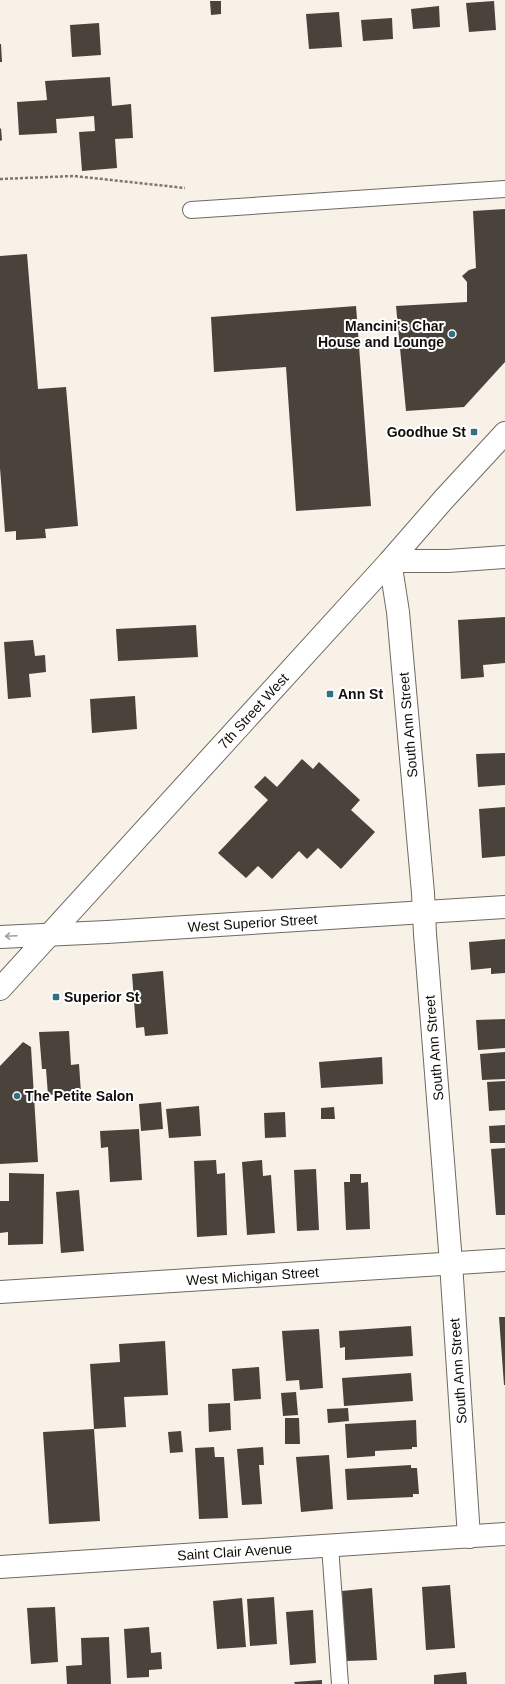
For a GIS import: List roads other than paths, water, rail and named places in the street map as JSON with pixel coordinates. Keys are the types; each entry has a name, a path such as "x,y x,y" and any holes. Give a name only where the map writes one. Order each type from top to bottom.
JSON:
{"street":[{"name":"7th Street West","path":"0,989 505,433"},
{"path":"390,561 505,557"},
{"name":"South Ann Street","path":"390,561 398,612 423,893 451,1263 469,1537"},
{"name":"West Superior Street","path":"0,937 505,907"},
{"name":"West Michigan Street","path":"0,1292 505,1260"},
{"name":"Saint Clair Avenue","path":"0,1567 505,1534"}],"lane":[{"path":"191,210 505,189"},
{"path":"330,1546 340,1684"}],"place":[{"name":"Mancini's Char House and Lounge","path":"452,334"},
{"name":"Goodhue St","path":"474,432"},
{"name":"Ann St","path":"330,694"},
{"name":"Superior St","path":"56,997"},
{"name":"The Petite Salon","path":"17,1096"}]}
